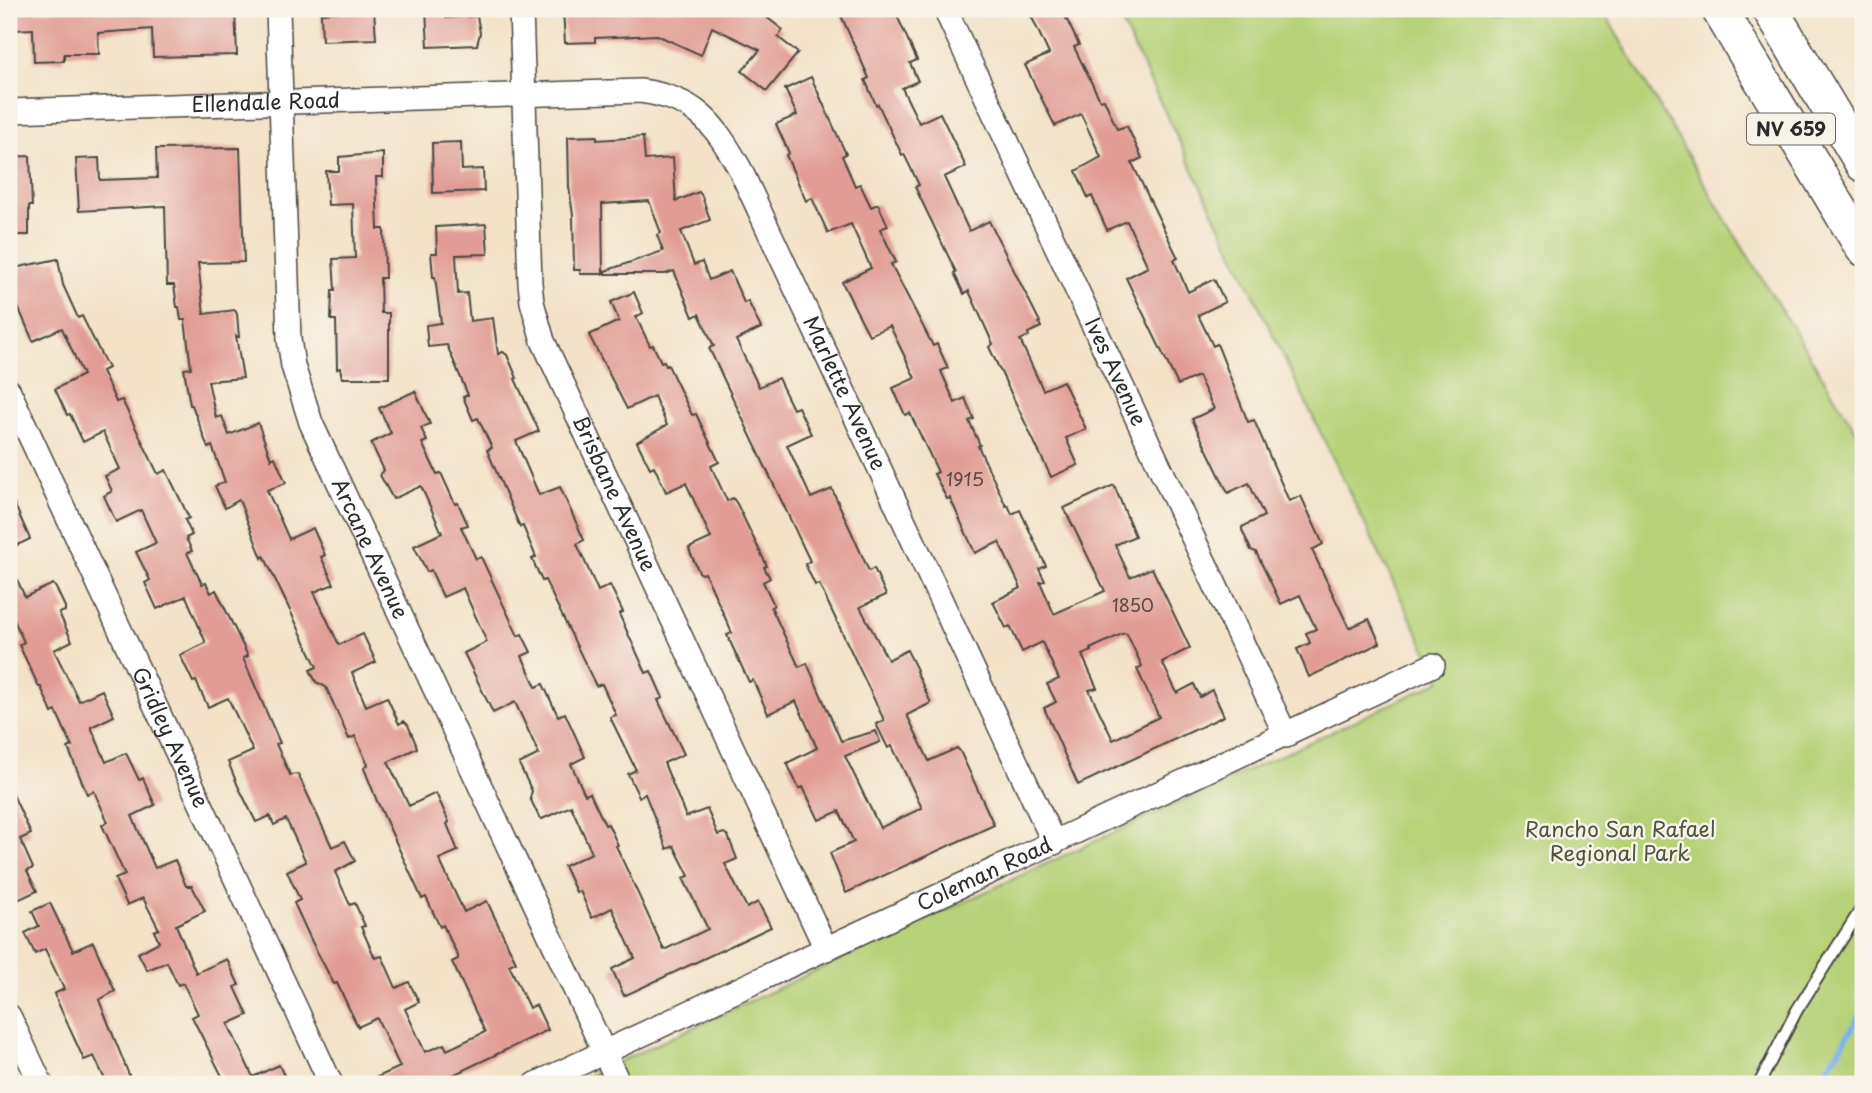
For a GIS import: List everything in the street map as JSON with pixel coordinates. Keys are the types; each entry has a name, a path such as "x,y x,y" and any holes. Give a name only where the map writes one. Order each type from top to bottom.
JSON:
{"main road":[{"name":"NV 659","path":"1719,9 1863,248"},
{"name":"NV 659","path":"1770,9 1863,164"}],"street":[{"name":"Arcane Avenue","path":"278,9 289,339 300,393 317,435 619,1084"},
{"name":"Brisbane Avenue","path":"521,9 530,283 532,302 543,341 826,949"},
{"name":"Ives Avenue","path":"945,9 1286,736"},
{"name":"Marlette Avenue","path":"524,94 640,91 657,93 676,98 697,110 718,132 740,169 1054,843"},
{"name":"Ellendale Road","path":"9,111 524,94"},
{"name":"Gridley Avenue","path":"9,391 331,1084"},
{"name":"Coleman Road","path":"536,1084 1286,736 1433,665"},
{"path":"9,1016 41,1084"}],"lane":[{"path":"1759,1084 1797,1010 1863,906"}],"green space":[{"name":"Rancho San Rafael Regional Park","path":"1115,9 1602,9 1727,222 1863,442 1863,1084 571,1084 1441,681"}],"building":[{"path":"13,9 235,9 237,55 153,57 152,29 98,33 99,54 64,54 64,61 34,62 33,29 14,30"},
{"path":"374,9 376,39 322,41 321,13"},
{"path":"426,9 446,9 446,18 477,16 480,33 477,45 428,47"},
{"path":"563,9 756,9 783,30 778,37 798,53 767,91 742,71 760,50 712,27 701,55 657,35 595,38 595,42 565,43"},
{"path":"838,9 894,9 917,60 910,63 918,81 902,88 919,123 940,113 966,167 944,177 969,231 989,221 1040,322 1041,327 1020,340 1043,390 1063,381 1086,429 1066,438 1078,465 1051,477 989,347 993,344 969,291 964,294 915,187 919,185 878,104 876,105 865,80 869,78"},
{"path":"1028,9 1061,9 1079,45 1074,47 1100,100 1104,99 1117,129 1127,126 1142,158 1132,163 1178,258 1174,260 1188,292 1214,279 1225,302 1198,315 1213,346 1217,344 1248,422 1254,420 1289,501 1301,496 1323,544 1312,550 1349,628 1369,619 1380,643 1309,677 1297,649 1310,643 1306,633 1316,629 1300,595 1281,604 1256,552 1251,550 1242,527 1264,516 1249,483 1228,493 1192,419 1214,409 1198,376 1178,385 1126,278 1148,267 1127,221 1107,230 1092,196 1088,198 1076,171 1101,157 1081,114 1055,126 1025,65 1049,54"},
{"path":"811,77 846,154 842,156 855,186 860,184 871,207 878,204 888,226 880,229 896,262 891,264 933,346 937,344 948,368 941,371 955,403 965,398 974,419 969,421 980,445 978,446 1006,506 1008,505 1012,514 1020,510 1046,566 1039,569 1045,581 1040,582 1054,614 1105,591 1064,508 1114,485 1135,536 1115,545 1130,577 1152,568 1190,648 1162,662 1177,693 1194,684 1200,697 1212,690 1224,716 1078,785 1044,708 1056,702 1047,684 1059,679 1042,642 1022,652 1010,626 1006,628 993,602 1021,588 999,542 975,553 950,498 947,499 934,474 938,472 910,413 905,415 893,388 915,378 890,326 869,335 842,282 871,268 851,224 828,233 812,198 806,201 786,155 789,153 776,124 797,115 785,89","holes":["1124,633 1127,634 1142,666 1137,669 1159,717 1113,740 1089,690 1097,688 1082,655"]},
{"path":"597,136 597,140 643,137 645,160 673,158 676,201 699,192 702,196 710,220 681,231 694,265 702,262 709,280 730,271 744,303 748,301 761,328 736,340 759,387 778,378 793,409 798,407 811,434 787,445 811,498 832,489 869,571 874,568 886,595 860,607 888,660 907,650 931,703 907,715 929,761 957,748 960,751 994,825 846,893 830,853 854,842 839,811 819,820 803,787 799,789 787,763 817,748 796,701 768,714 753,680 749,682 727,635 732,633 705,573 699,572 690,552 689,548 711,538 686,483 666,492 654,466 650,468 637,442 667,425 654,396 627,409 589,335 619,321 611,302 634,292 643,313 636,317 650,346 653,345 661,362 664,361 666,366 668,365 692,415 696,414 719,462 711,466 727,501 733,498 737,504 767,566 764,567 770,578 763,582 774,605 771,607 799,667 807,663 841,741 876,731 880,742 845,756 880,828 922,808 892,746 888,748 876,724 884,720 819,584 815,585 805,564 810,561 709,348 714,346 699,314 693,317 674,271 665,274 605,274 605,271 663,251 657,235 661,233 649,201 602,204 603,274 580,274 580,270 574,270 568,137"},
{"path":"461,142 462,170 483,169 484,191 433,193 432,143"},
{"path":"240,148 244,262 198,263 204,314 235,310 237,314 239,337 236,336 243,378 208,381 216,418 222,416 229,435 258,423 271,459 275,457 286,483 267,490 289,539 313,528 325,555 321,557 334,584 314,592 339,645 363,634 376,662 352,673 366,706 387,697 399,724 404,721 408,725 416,744 417,748 388,762 409,806 436,793 458,851 439,859 464,912 487,901 516,962 509,965 529,1008 536,1005 548,1030 434,1084 362,1084 400,1067 377,1018 358,1027 294,903 300,900 287,871 306,862 286,819 274,825 270,816 256,822 238,786 228,762 253,751 228,698 208,707 180,655 206,643 186,596 157,609 145,583 150,580 136,552 156,543 141,510 116,522 104,496 112,491 105,476 120,469 103,432 83,442 55,389 83,375 62,328 33,341 15,300 9,269 58,259 63,285 78,318 82,316 108,368 102,371 116,402 122,400 158,474 166,470 189,518 185,520 192,535 186,538 192,551 187,553 202,584 206,583 211,593 216,590 248,656 243,658 280,743 276,744 290,775 298,774 332,847 345,841 355,861 335,872 350,905 355,903 365,926 361,927 375,958 382,956 396,988 409,982 419,1002 405,1009 425,1052 444,1044 447,1050 485,1032 452,962 458,959 458,956 426,897 422,899 377,801 364,768 368,765 355,736 349,739 326,687 316,682 310,670 317,667 264,556 262,558 239,500 225,508 215,486 225,482 212,446 208,448 190,405 184,369 191,368 185,320 181,320 174,285 167,285 165,206 79,211 76,159 99,158 100,180 157,178 156,149"},
{"path":"383,153 383,177 376,177 378,229 384,229 385,278 380,278 381,313 389,313 389,378 342,378 340,368 337,369 336,320 331,320 332,290 335,290 333,259 355,258 353,204 328,205 326,171 339,171 339,157"},
{"path":"30,156 32,206 29,206 29,235 9,235 9,157"},
{"path":"486,224 488,254 456,255 458,294 467,293 470,321 493,318 498,354 503,352 507,355 539,431 516,441 539,495 560,487 584,540 577,544 598,591 610,585 623,612 619,614 646,673 651,671 663,698 658,700 684,754 664,763 686,817 707,809 718,835 724,833 728,836 737,859 725,864 747,908 758,902 771,927 624,996 612,969 635,958 612,908 592,918 580,891 576,892 564,866 592,853 571,806 542,819 539,817 530,798 532,791 519,764 539,754 515,702 493,713 464,653 487,642 463,588 443,597 431,570 427,572 414,546 442,533 421,486 393,499 380,475 384,470 371,443 391,433 379,408 415,391 430,424 421,428 427,441 422,443 437,474 441,473 455,504 458,503 468,525 461,527 476,559 481,557 518,636 522,634 531,652 522,656 536,687 543,684 558,716 565,713 585,757 571,764 585,795 590,793 605,825 608,824 664,950 708,929 683,878 689,876 674,846 667,849 645,794 639,797 628,774 636,770 610,717 616,715 602,684 596,686 545,580 542,581 532,559 536,557 523,526 520,527 487,450 492,448 478,418 473,420 463,397 468,395 447,345 428,347 426,325 441,323 431,253 437,253 436,227"},
{"path":"9,492 30,539 9,549"},
{"path":"9,562 25,597 53,584 56,588 65,607 65,611 59,613 72,641 54,650 79,701 102,690 114,716 91,727 106,762 126,753 139,780 143,778 155,805 132,816 155,868 175,860 186,886 192,886 205,911 176,925 196,973 227,959 239,985 235,987 248,1015 228,1024 253,1077 279,1065 288,1084 226,1084 192,1017 198,1014 183,983 178,985 167,962 147,970 138,953 159,942 154,931 159,929 143,898 127,905 115,879 125,875 102,825 108,822 94,791 87,794 68,748 72,746 56,711 52,713 19,645 24,642 9,609"},
{"path":"9,786 31,834 20,839 33,868 27,871 37,891 9,904"},
{"path":"50,903 73,951 93,942 115,991 99,1000 131,1080 121,1084 107,1084 94,1056 84,1060 54,994 64,989 45,949 35,954 25,933 39,926 32,911"}],"waterway":[{"path":"1814,1084 1831,1063 1863,1011"}]}
